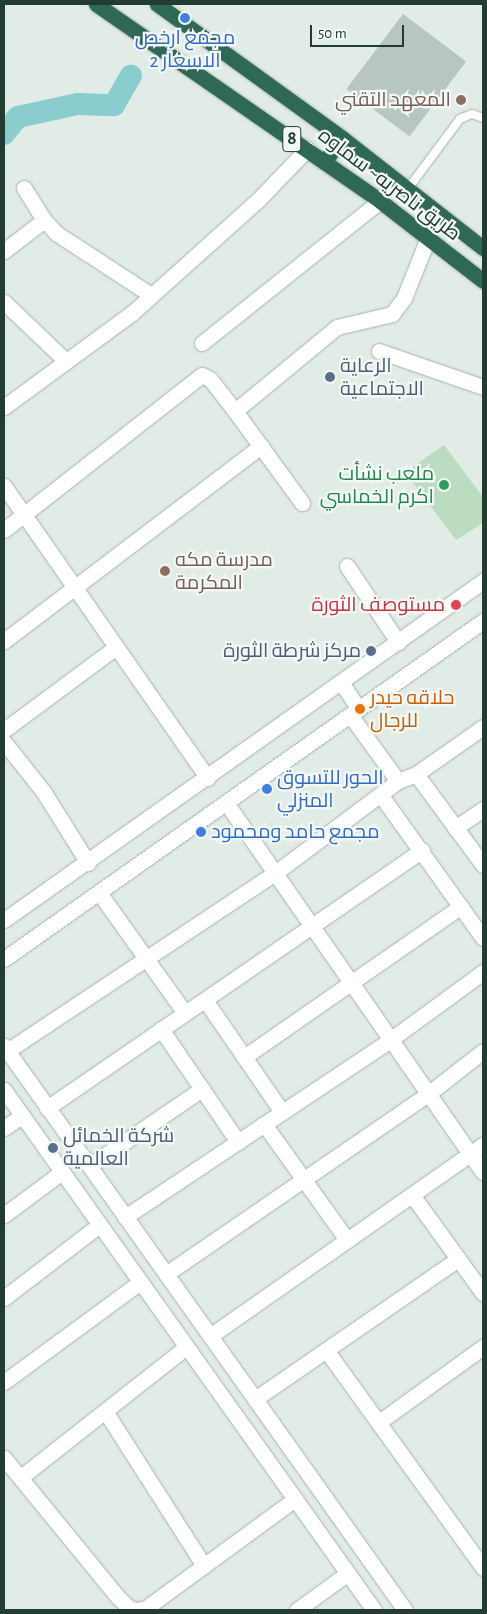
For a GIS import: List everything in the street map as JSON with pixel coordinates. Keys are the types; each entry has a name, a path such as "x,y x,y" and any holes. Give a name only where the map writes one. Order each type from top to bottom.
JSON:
{"highway":[{"name":"طريق ناصريه~ سماوه","path":"96,4 380,201 483,281"},
{"name":"طريق ناصريه~ سماوه","path":"163,6 342,138 483,248"},
{"path":"324,162 342,138"}],"street":[{"path":"4,407 132,313 258,200 307,149"},
{"path":"24,188 44,220 56,233 151,295"},
{"path":"202,343 380,201"},
{"path":"4,251 44,220"},
{"path":"236,411 337,327 392,314 404,298 428,238"},
{"path":"4,302 66,361"},
{"path":"379,351 483,387"},
{"path":"4,530 198,377 210,378 302,503"},
{"path":"4,641 261,446"},
{"path":"4,486 208,778"},
{"path":"347,566 398,642"},
{"path":"4,920 88,863 483,582"},
{"path":"4,958 100,894 483,621"},
{"path":"4,730 116,647"},
{"path":"341,682 354,712 398,782"},
{"path":"405,1610 6,1049 275,874 382,796 398,782 416,774 483,727"},
{"path":"4,742 43,791 88,863"},
{"path":"416,774 483,866"},
{"path":"382,796 483,938"},
{"path":"227,804 483,1172"},
{"path":"455,828 483,808"},
{"path":"47,1108 422,850"},
{"path":"100,894 185,1013"},
{"path":"244,1057 350,981 461,906"},
{"path":"125,1217 390,1040 483,972"},
{"path":"205,1000 282,1112"},
{"path":"161,1030 238,1142"},
{"path":"166,1274 428,1094 483,1050"},
{"path":"89,1166 202,1089"},
{"path":"4,1090 374,1610"},
{"path":"4,1128 22,1116"},
{"path":"264,1124 347,1240"},
{"path":"210,1336 483,1145"},
{"path":"4,1215 62,1172"},
{"path":"412,1195 483,1294"},
{"path":"4,1298 99,1225"},
{"path":"255,1399 458,1259"},
{"path":"4,1382 140,1282"},
{"path":"21,1477 186,1347"},
{"path":"378,1422 483,1347"},
{"path":"326,1350 483,1568"},
{"path":"105,1411 204,1566"},
{"path":"4,1458 117,1596 129,1608 146,1609 295,1499"},
{"path":"297,1610 348,1573"}],"lane":[{"path":"407,190 460,119 472,114 483,118"}],"green space":[{"name":"ملعب نشأت اكرم الخماسي","path":"444,445 483,497 483,523 456,540 405,472"}],"building":[{"path":"403,14 466,62 410,137 346,89"}],"waterway":[{"path":"4,134 18,117 78,104 114,105 131,75"}],"place":[{"name":"مجمع ارخص الاسعار 2","path":"185,18"},
{"name":"المعهد التقني","path":"461,100"},
{"name":"الرعاية الاجتماعية","path":"330,377"},
{"name":"ملعب نشأت اكرم الخماسي","path":"444,485"},
{"name":"مدرسة مكه المكرمة","path":"165,571"},
{"name":"مستوصف الثورة","path":"456,605"},
{"name":"مركز شرطة الثورة","path":"371,651"},
{"name":"حلاقه حيدر للرجال","path":"360,709"},
{"name":"الحور للتسوق المنزلي","path":"267,789"},
{"name":"مجمع حامد ومحمود","path":"201,832"},
{"name":"شركة الخمائل العالمية","path":"53,1148"}]}
